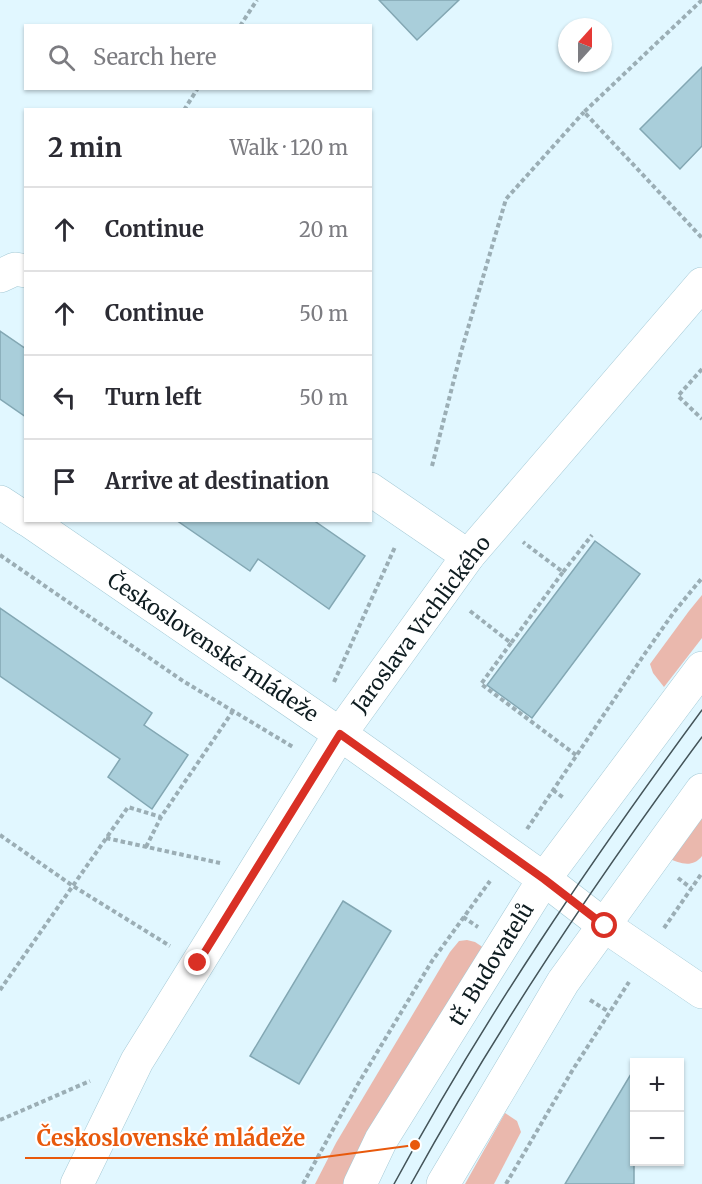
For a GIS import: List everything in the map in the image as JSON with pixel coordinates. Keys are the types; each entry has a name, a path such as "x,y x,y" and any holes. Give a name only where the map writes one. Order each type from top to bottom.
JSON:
{"street":[{"path":"0,276 15,269 24,271"},
{"name":"Jaroslava Vrchlického","path":"77,1184 137,1061 340,734 468,556 702,284"},
{"path":"372,490 468,556"},
{"name":"Československé mládeže","path":"0,502 24,518"},
{"name":"Československé mládeže","path":"30,522 340,734 544,879 605,926 702,992"},
{"name":"tř. Budovatelů","path":"360,1184 381,1140 544,879 702,668"},
{"path":"443,1184 563,982 702,790"}],"path":[{"path":"241,24 257,0"},
{"path":"432,466 460,352 506,200 584,112 702,0"},
{"path":"185,108 197,90"},
{"path":"584,112 702,238"},
{"path":"702,369 678,396 702,418"},
{"path":"576,755 481,684 592,535"},
{"path":"332,685 399,539"},
{"path":"521,540 563,572"},
{"path":"0,555 183,681 298,750"},
{"path":"522,837 651,644 702,578"},
{"path":"467,609 511,643"},
{"path":"146,847 161,817 233,711"},
{"path":"0,990 128,807 161,817"},
{"path":"0,835 73,886 198,963"},
{"path":"106,838 255,871"},
{"path":"660,934 702,873"},
{"path":"303,1184 358,1084 432,961 493,877"},
{"path":"506,1184 572,1071 631,979"},
{"path":"0,1120 137,1061"}],"shaded area":[{"path":"702,595 702,638 664,687 653,673 650,664"},
{"path":"702,813 702,856 695,862 686,864 668,858"},
{"path":"467,940 484,948 345,1184 315,1184 336,1143 450,952 459,941"},
{"path":"505,1113 517,1121 521,1132 494,1184 465,1184"}],"building":[{"path":"379,0 459,0 417,40"},
{"path":"702,67 702,146 680,169 640,129"},
{"path":"0,331 24,348 24,416 0,399"},
{"path":"179,522 316,522 365,556 329,609 258,559 250,571"},
{"path":"595,541 640,574 532,718 487,685"},
{"path":"0,608 152,713 144,725 188,755 152,809 108,777 120,759 0,676"},
{"path":"343,901 391,931 299,1084 250,1056"},
{"path":"630,1076 630,1166 634,1166 634,1184 565,1184"}],"tram line":[{"path":"394,1184 428,1122 501,1001 619,825 702,710"},
{"path":"411,1184 478,1068 549,956 624,845 702,737"}],"place":[{"name":"Československé mládeže","path":"415,1145"}],"route":[{"path":"198,963 340,734 544,879 605,926"}]}
